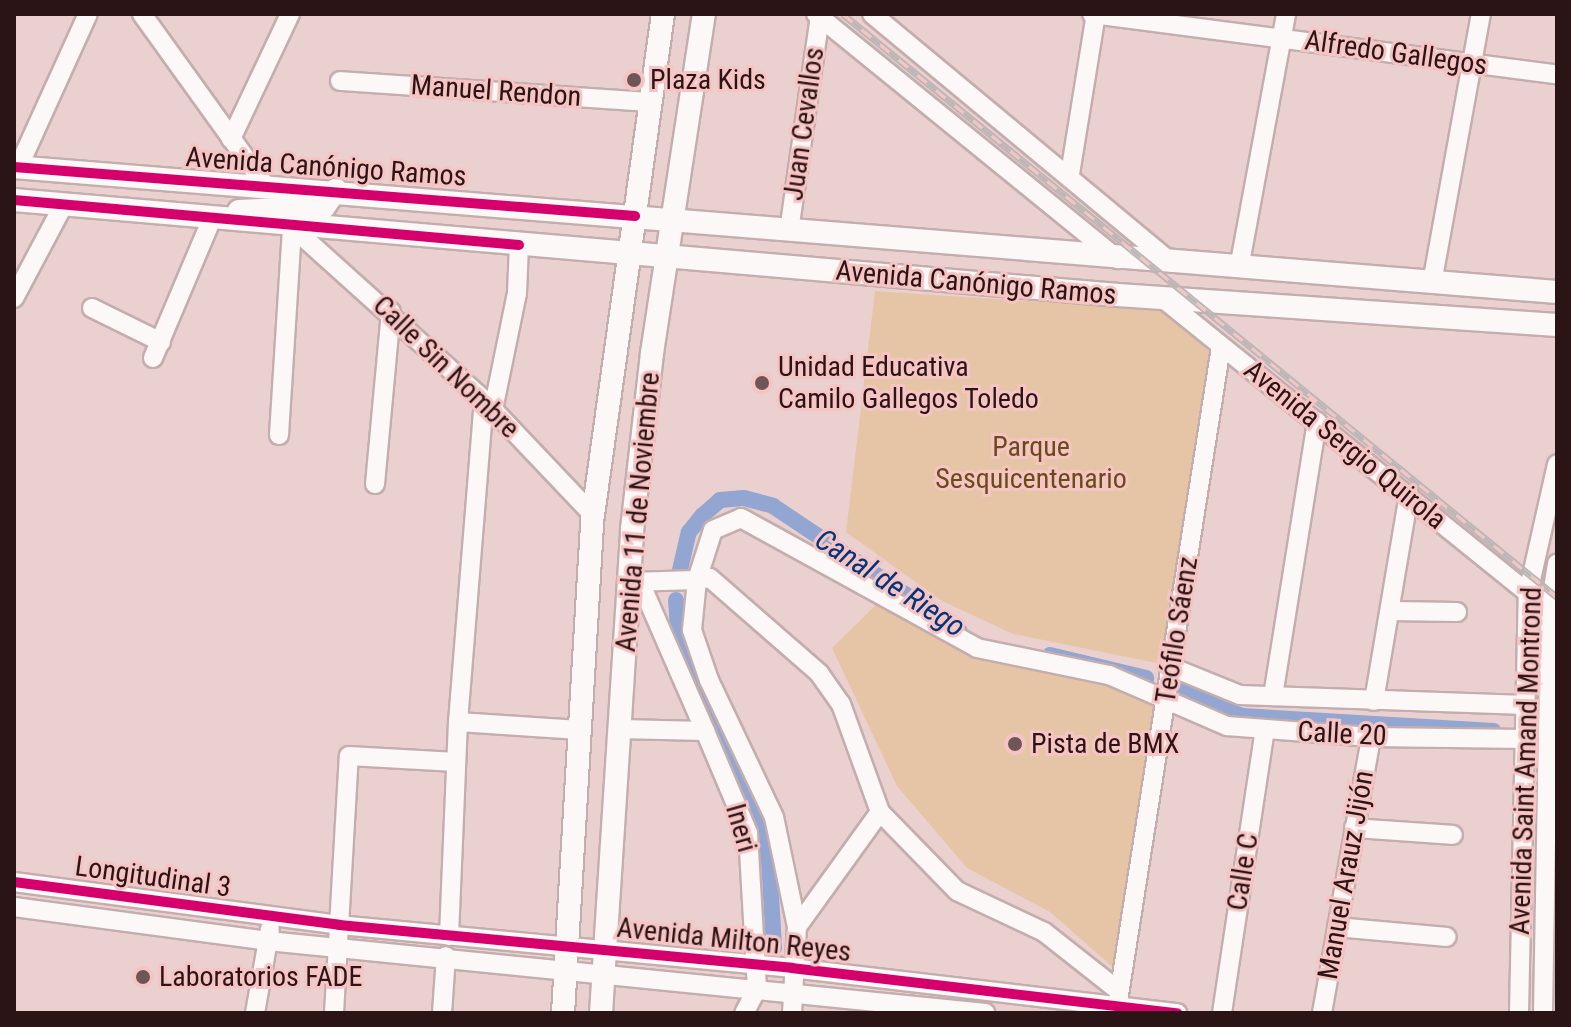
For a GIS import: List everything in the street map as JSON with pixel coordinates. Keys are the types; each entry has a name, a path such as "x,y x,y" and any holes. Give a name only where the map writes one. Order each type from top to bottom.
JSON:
{"main road":[{"name":"Avenida 11 de Noviembre","path":"563,1013 593,515 663,14"},
{"name":"Avenida 11 de Noviembre","path":"601,1013 619,729 635,582 651,367 704,14"},
{"name":"Avenida Canónigo Ramos","path":"16,168 336,190 1174,264 1557,292"},
{"path":"220,217 242,209 324,207 336,190"},
{"name":"Avenida Canónigo Ramos","path":"14,200 220,217 292,227 1118,295 1557,325"},
{"path":"1118,259 1118,295"}],"street":[{"path":"16,168 88,14"},
{"path":"231,139 290,14"},
{"path":"872,14 1070,174 1174,264"},
{"path":"899,34 902,14"},
{"path":"1070,174 1094,14"},
{"name":"Alfredo Gallegos","path":"1094,14 1557,74"},
{"path":"1239,268 1286,14"},
{"path":"1432,283 1481,14"},
{"path":"145,15 265,185"},
{"path":"818,16 1118,259"},
{"name":"Juan Cevallos","path":"789,231 818,16"},
{"name":"Manuel Rendon","path":"340,81 651,102"},
{"path":"14,298 64,204"},
{"path":"92,308 157,350 220,217"},
{"path":"279,435 292,227"},
{"name":"Calle Sin Nombre","path":"292,227 391,312 488,405 593,515"},
{"path":"449,936 458,722 488,405 517,293 519,245"},
{"name":"Avenida Sergio Quirola","path":"1161,297 1528,593"},
{"path":"375,484 391,312"},
{"name":"Teófilo Sáenz","path":"1118,999 1221,347"},
{"path":"1273,696 1317,421"},
{"name":"Avenida Saint Amand Montrond","path":"1519,1013 1528,593 1557,464"},
{"path":"1374,701 1409,495"},
{"name":"Calle 20","path":"697,580 713,530 741,518 977,648 1109,675 1166,697 1227,726 1371,737 1525,739"},
{"name":"Avenida Saint Amand Montrond","path":"1543,1013 1551,947 1550,591 1557,564"},
{"path":"635,582 710,578 819,673 841,704 880,812 957,891 1044,932 1118,999"},
{"path":"697,580 692,630 709,680 774,817 797,927 792,968 795,992 793,1013"},
{"name":"Ineri","path":"635,582 705,731 748,833 757,989"},
{"path":"1390,611 1457,612"},
{"name":"Calle 20","path":"1171,667 1240,695 1526,705"},
{"path":"458,722 580,730"},
{"path":"619,729 705,731"},
{"name":"Calle C","path":"1222,1013 1265,730"},
{"name":"Manuel Arauz Jijón","path":"1322,1013 1371,737"},
{"path":"334,1013 349,756 456,762"},
{"path":"797,927 880,812"},
{"path":"1354,828 1453,835"},
{"name":"Longitudinal 3","path":"14,882 278,918"},
{"name":"Longitudinal 3","path":"14,907 276,941"},
{"path":"255,1013 276,941 278,918"},
{"name":"Avenida Milton Reyes","path":"278,918 449,936 567,959 603,974 985,1013"},
{"path":"1337,927 1447,937"},
{"name":"Avenida Milton Reyes","path":"276,941 446,956 567,959 605,951 1118,999 1177,1013"},
{"path":"442,1013 446,956"},
{"path":"744,1013 757,989"},
{"path":"833,996 848,1013"}],"green space":[{"name":"Parque Sesquicentenario","path":"875,291 1163,310 1212,354 1161,664 1013,634 942,601 846,532"},
{"name":"Pista de BMX","path":"883,598 973,651 1107,680 1159,701 1116,970 1050,912 967,868 897,786 832,648"}],"waterway":[{"name":"Canal de Riego","path":"680,570 689,532 703,515 720,500 744,498 773,506 959,630"},
{"name":"Canal de Riego","path":"676,600 679,642 688,667 760,816 769,860 774,948"},
{"name":"Canal de Riego","path":"1050,655 1146,678"},
{"name":"Canal de Riego","path":"1170,687 1242,716 1494,731"}],"railway":[{"path":"843,14 1557,597"}],"cycle path":[{"path":"14,167 635,216"},
{"path":"14,200 519,245"},
{"path":"14,882 339,925 792,968 1177,1013"}],"place":[{"name":"Plaza Kids","path":"634,80"},
{"name":"Unidad Educativa Camilo Gallegos Toledo","path":"762,383"},
{"name":"Pista de BMX","path":"1015,744"},
{"name":"Laboratorios FADE","path":"143,977"}]}
